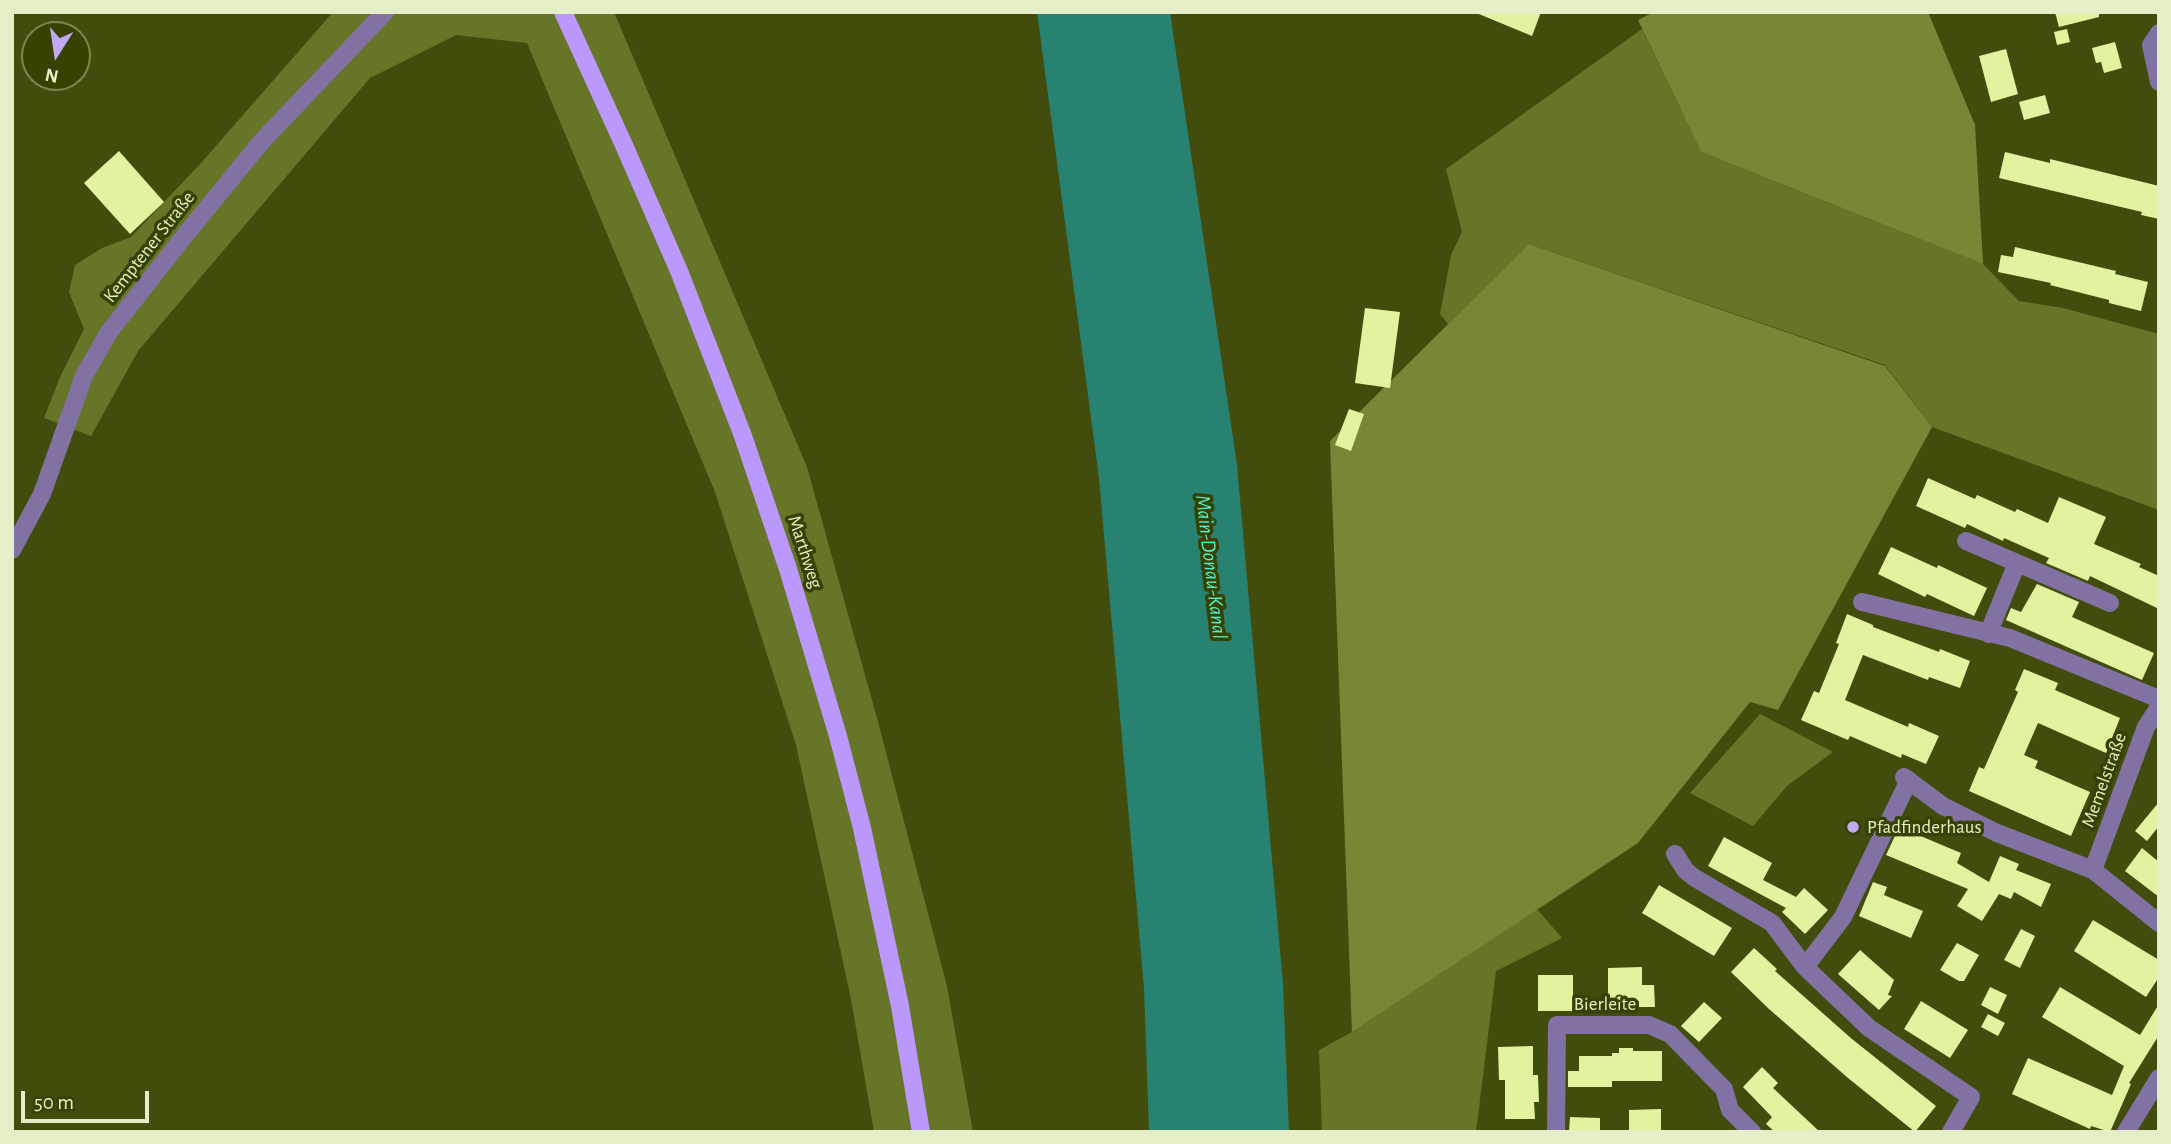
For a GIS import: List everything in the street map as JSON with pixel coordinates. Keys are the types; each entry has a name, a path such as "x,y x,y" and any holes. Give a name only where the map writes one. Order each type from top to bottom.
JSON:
{"main road":[{"name":"Marthweg","path":"563,12 687,293 743,436 788,569 838,736 864,839 900,1006 921,1132"}],"street":[{"name":"Kemptener Straße","path":"12,550 42,494 85,376 109,332 255,149 385,12"},
{"path":"2159,33 2151,45 2159,82"},
{"path":"1966,541 2110,603"},
{"path":"1988,634 2017,563"},
{"path":"1862,601 2010,638 2159,699"},
{"name":"Memelstraße","path":"2093,870 2146,727 2159,707"},
{"path":"1805,967 1843,917 1907,779 1942,806 1997,833 2093,870 2159,922"},
{"path":"1675,854 1686,871 1695,878 1772,923 1805,967 1869,1028 1971,1097 1951,1132"},
{"name":"Bierleite","path":"1556,1132 1557,1025 1649,1025 1671,1034 1724,1089 1730,1110 1752,1132"},
{"path":"2126,1132 2159,1078"}],"green space":[{"path":"333,12 614,12 807,467 877,718 947,986 973,1132 874,1132 851,999 796,745 715,492 527,43 456,35 370,78 138,351 91,436 44,418 60,377 84,329 69,292 75,265 102,248 131,237 201,163"},
{"path":"1654,12 1928,12 1975,125 1983,264 1701,152 1638,20"},
{"path":"1642,29 1701,152 1983,264 2019,301 2063,308 2159,334 2159,510 1932,427 1885,365 1529,244 1448,324 1440,314 1451,255 1462,232 1446,169"},
{"path":"1529,244 1885,366 1932,427 1778,710 1750,702 1638,843 1352,1032 1330,441"},
{"path":"1760,714 1833,752 1787,786 1753,826 1690,793"},
{"path":"1537,909 1562,938 1496,971 1476,1132 1322,1132 1319,1050 1352,1032"}],"water":[{"name":"Main-Donau-Kanal","path":"1037,12 1170,12 1237,465 1283,984 1289,1132 1149,1132 1144,988 1099,478"}],"building":[{"path":"1474,12 1541,12 1532,36"},
{"path":"2055,12 2099,12 2099,17 2059,27"},
{"path":"2067,29 2070,42 2057,45 2054,32"},
{"path":"2115,42 2122,68 2104,73 2101,62 2096,63 2092,48"},
{"path":"2006,49 2018,94 1991,102 1979,56"},
{"path":"2045,95 2050,113 2024,120 2019,102"},
{"path":"119,151 164,202 130,234 84,183"},
{"path":"2005,152 2050,163 2050,159 2159,186 2159,219 2141,215 2142,212 1999,178"},
{"path":"2015,247 2116,271 2115,274 2148,282 2141,311 2050,285 2051,283 1998,272 2001,255 2013,257"},
{"path":"1365,308 1400,312 1390,388 1355,383"},
{"path":"1349,409 1364,414 1351,451 1335,445"},
{"path":"1928,478 1975,499 1977,495 2048,523 2059,497 2106,517 2094,544 2141,564 2139,567 2159,576 2159,609 2090,576 2088,581 2046,563 2049,558 2004,538 2003,541 1967,524 1965,528 1916,506"},
{"path":"1891,547 1987,588 1974,616 1927,594 1925,597 1878,574"},
{"path":"2037,584 2079,602 2072,617 2154,653 2142,680 2006,620 2011,608 2021,612"},
{"path":"1847,614 1873,627 1970,661 1960,688 1929,677 1928,680 1863,655 1845,700 1908,727 1909,723 1939,736 1926,764 1902,754 1901,758 1850,736 1848,740 1801,720 1814,691 1819,693 1839,644 1836,643"},
{"path":"2024,669 2058,683 2055,690 2120,718 2106,753 2038,723 2024,755 2038,761 2035,768 2090,792 2071,836 1969,791 1979,767 1984,769 2018,692 2015,690"},
{"path":"2159,802 2159,826 2147,841 2135,831"},
{"path":"1902,821 1914,826 1911,832 1961,853 1957,863 1989,882 2000,856 2019,864 2016,870 2051,884 2041,907 2014,892 2011,899 1999,894 1982,921 1957,906 1968,889 1886,855"},
{"path":"1724,837 1772,863 1763,880 1796,897 1804,888 1828,910 1805,934 1782,912 1786,908 1708,866"},
{"path":"2142,848 2159,862 2159,897 2125,871"},
{"path":"1873,882 1887,887 1884,895 1923,911 1911,938 1859,916"},
{"path":"1659,885 1732,928 1714,956 1642,913"},
{"path":"2093,920 2159,960 2159,977 2146,997 2074,951"},
{"path":"2021,929 2035,936 2020,968 2004,960"},
{"path":"1957,943 1979,955 1964,981 1940,970"},
{"path":"1754,948 1777,969 1775,971 1852,1039 1936,1106 1915,1132 1848,1078 1731,972"},
{"path":"1860,950 1894,980 1888,995 1892,996 1879,1010 1838,974"},
{"path":"1642,967 1642,985 1654,985 1655,1007 1639,1007 1639,1001 1608,1002 1608,968"},
{"path":"1538,975 1573,975 1573,1011 1538,1011"},
{"path":"1990,987 2007,995 1998,1014 1981,1005"},
{"path":"2060,987 2140,1035 2159,1004 2159,1035 2129,1083 2131,1084 2110,1132 2091,1126 2090,1129 2012,1094 2028,1058 2112,1095 2124,1066 2042,1017"},
{"path":"1921,1001 1968,1030 1950,1058 1904,1029"},
{"path":"1704,1002 1722,1018 1699,1042 1681,1026"},
{"path":"1988,1014 2005,1023 1998,1036 1981,1027"},
{"path":"1533,1046 1533,1075 1538,1075 1539,1102 1534,1102 1535,1119 1505,1119 1505,1080 1499,1080 1498,1047"},
{"path":"1619,1048 1662,1051 1662,1081 1612,1081 1612,1087 1568,1087 1568,1071 1579,1071 1579,1056 1612,1056 1612,1053 1619,1053"},
{"path":"1762,1067 1778,1083 1773,1088 1820,1132 1775,1132 1766,1124 1772,1117 1743,1087"},
{"path":"1661,1109 1661,1132 1629,1132 1629,1110"},
{"path":"1570,1117 1600,1118 1600,1132 1569,1132"}],"place":[{"name":"Pfadfinderhaus","path":"1853,827"}]}
